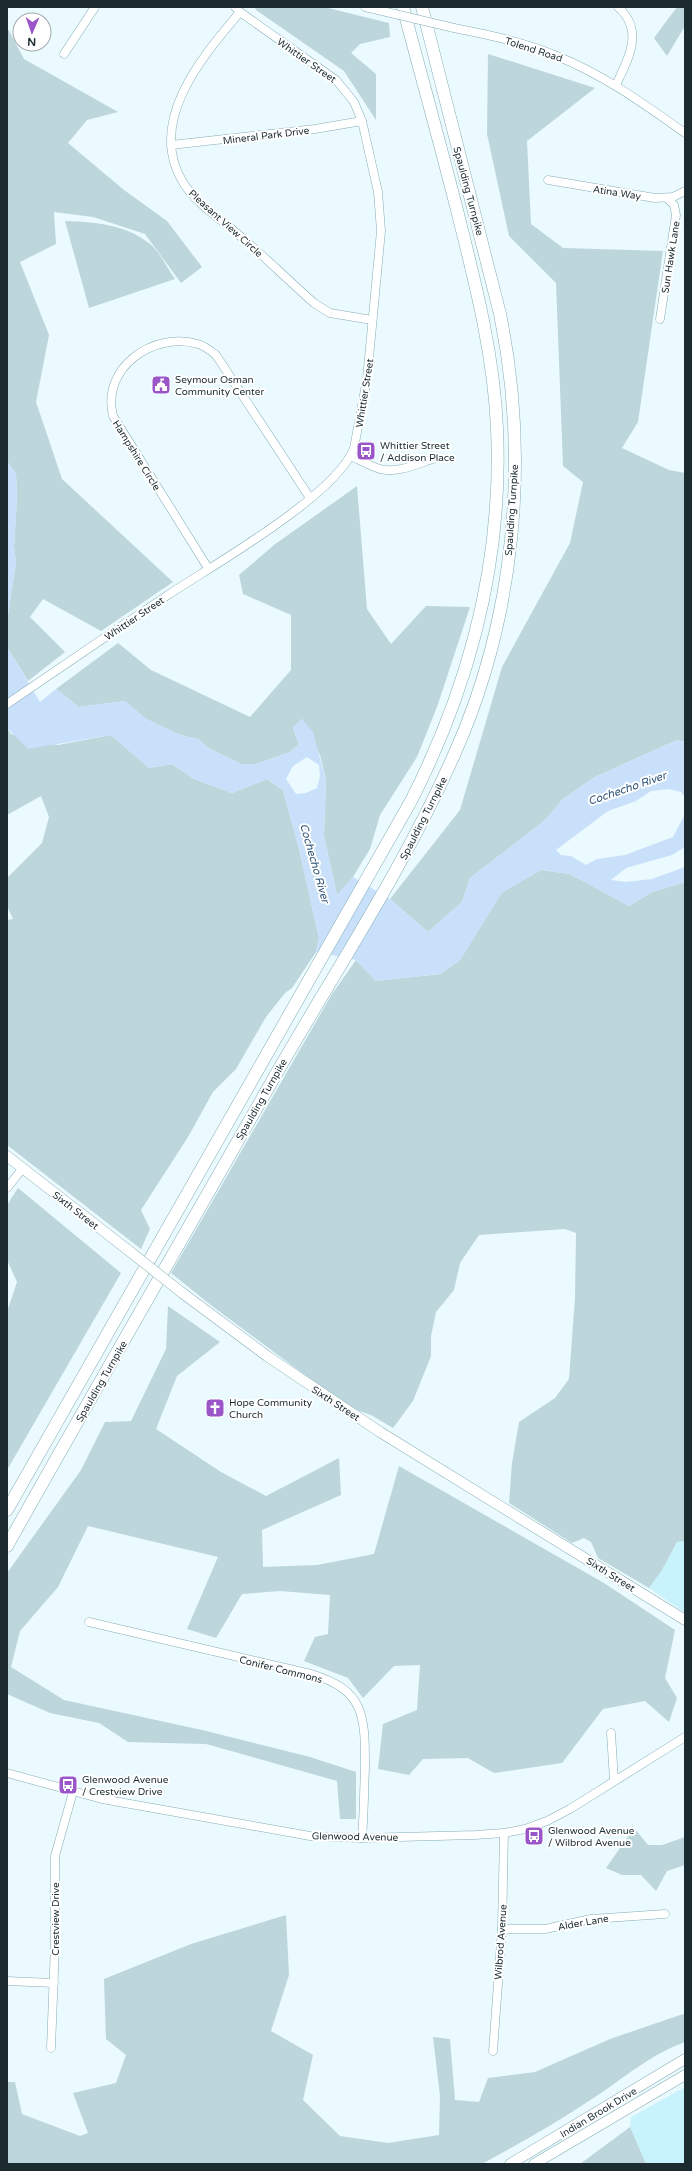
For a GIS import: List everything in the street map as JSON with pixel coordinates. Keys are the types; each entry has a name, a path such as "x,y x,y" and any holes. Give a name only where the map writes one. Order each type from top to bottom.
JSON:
{"highway":[{"name":"Spaulding Turnpike","path":"7,1510 317,967 425,774 458,692 476,636 488,577 497,489 497,429 487,340 462,231 403,7"},
{"name":"Spaulding Turnpike","path":"7,1546 305,1023 385,891 442,781 476,697 489,655 501,603 514,495 515,427 506,346 491,275 422,7"}],"main road":[{"name":"Sixth Street","path":"7,1156 181,1292 266,1356 380,1432 685,1620"},
{"name":"Indian Brook Drive","path":"510,2164 685,2059"},
{"name":"Indian Brook Drive","path":"534,2164 685,2075"}],"street":[{"path":"64,54 94,7"},
{"name":"Tolend Road","path":"365,7 536,48 575,64 616,85 685,133"},
{"path":"616,85 630,56 632,38 629,22 618,7"},
{"name":"Whittier Street","path":"7,704 310,498 338,475 351,456 363,408 380,251 378,192 362,121 354,102 336,80 238,9"},
{"name":"Pleasant View Circle","path":"238,9 200,62 182,92 174,116 171,145 180,176 190,192 314,303 334,315 372,320"},
{"name":"Mineral Park Drive","path":"171,145 315,129 362,121"},
{"name":"Atina Way","path":"548,180 655,198 673,197 685,191"},
{"name":"Sun Hawk Lane","path":"660,319 676,215 674,205 667,198"},
{"name":"Hampshire Circle","path":"208,568 113,416 111,403 113,386 121,371 135,355 153,346 177,342 200,344 216,355 310,498"},
{"path":"351,456 374,467 389,470 400,469 436,458"},
{"path":"7,1188 23,1168"},
{"name":"Conifer Commons","path":"89,1622 311,1674 330,1681 342,1688 360,1709 364,1727 362,1838"},
{"path":"611,1734 614,1780"},
{"name":"Glenwood Avenue","path":"7,1773 73,1792 167,1811 290,1833 362,1838 504,1833 526,1829 547,1821 570,1809 614,1780 685,1737"},
{"name":"Crestview Drive","path":"51,2048 56,1905 55,1856 73,1792"},
{"name":"Wilbrod Avenue","path":"493,2051 502,1929 504,1833"},
{"name":"Alder Lane","path":"502,1929 545,1929 591,1919 665,1914"},
{"path":"7,1981 54,1983"}],"shaded area":[{"path":"255,7 324,7 389,23 390,37 360,44 351,53 376,74 376,120 344,71 256,10"},
{"path":"677,7 685,7 685,26 667,56 654,38"},
{"path":"7,27 12,36 12,52 20,52 24,59 118,112 87,120 68,143 124,190 167,221 202,267 181,283 145,234 93,217 54,212 56,244 20,262 49,335 36,402 62,479 173,582 101,631 43,599 30,617 65,652 28,681 7,647 7,622 16,562 14,547 17,498 16,474 7,461"},
{"path":"488,54 595,88 527,141 531,224 563,248 663,251 638,422 622,448 669,470 685,473 685,742 677,740 593,778 563,799 544,821 470,878 462,902 428,932 390,899 460,810 502,667 570,543 583,482 563,466 556,283 509,236 487,134"},
{"path":"65,221 109,225 140,237 157,251 175,279 89,308"},
{"path":"357,486 367,609 391,644 426,606 470,607 437,707 417,757 380,815 370,849 353,877 337,895 324,836 326,780 320,755 302,719 293,728 299,744 290,752 256,764 241,764 210,749 198,739 180,735 146,719 125,701 79,707 56,689 118,643 151,670 250,717 291,670 291,615 243,594 239,575 274,545"},
{"path":"7,728 11,734 58,745 111,735 149,768 172,764 194,779 232,793 267,779 283,790 299,849 319,938 316,952 292,988 285,993 266,1017 236,1069 213,1092 188,1137 141,1210 150,1229 141,1249 7,1145 7,920 13,919 7,906 7,878 42,843 49,817 41,796 7,815"},
{"path":"541,870 570,874 629,906 652,892 685,882 685,1541 677,1542 662,1570 649,1588 598,1558 591,1542 584,1538 572,1543 509,1503 512,1463 519,1422 555,1398 569,1379 575,1298 576,1233 565,1229 479,1235 460,1263 454,1290 436,1312 431,1336 431,1356 413,1401 393,1428 371,1415 348,1407 212,1306 171,1273 332,994 356,960 376,981 440,974 460,960 502,892"},
{"path":"18,1188 121,1273 7,1470 7,1312 17,1282 7,1260 7,1205"},
{"path":"168,1306 220,1342 177,1376 156,1429 221,1472 266,1496 339,1458 341,1495 262,1530 263,1567 317,1565 374,1554 399,1466 604,1583 675,1630 665,1678 677,1698 669,1722 645,1701 603,1709 562,1763 494,1773 468,1758 423,1759 409,1775 378,1769 383,1724 417,1710 420,1665 394,1666 363,1698 348,1678 304,1661 315,1637 328,1634 330,1595 280,1591 242,1594 216,1638 187,1629 218,1557 88,1526 58,1587 20,1631 11,1667 64,1700 202,1730 310,1757 356,1772 356,1819 340,1819 337,1781 206,1744 128,1742 99,1723 50,1713 7,1694 7,1573 81,1470 105,1422 131,1421 166,1349"},
{"path":"685,1541 685,1613 649,1588 662,1570 677,1542"},
{"path":"634,1828 648,1845 662,1845 685,1837 685,1865 667,1871 656,1891 641,1875 622,1875 606,1868"},
{"path":"286,1915 289,1975 271,2031 313,2055 303,2100 340,2136 388,2143 439,2135 440,2096 433,2037 450,2039 455,2100 479,2102 488,2078 535,2072 610,2039 683,2014 685,2014 685,2042 649,2060 567,2115 482,2164 7,2164 7,2082 15,2082 22,2114 80,2136 88,2133 73,2093 116,2083 126,2055 106,2039 104,1979 191,1944"},
{"path":"685,2087 685,2164 646,2164 630,2127 631,2117"},
{"path":"630,2127 646,2164 580,2164"}],"water":[{"path":"7,461 16,474 17,498 14,547 16,562 7,622"},
{"name":"Cochecho River","path":"7,647 40,702 56,689 79,707 125,701 146,719 180,735 198,739 210,749 241,764 256,764 290,752 299,744 293,728 302,719 313,732 326,781 324,836 337,895 353,877 390,899 428,932 462,902 470,878 544,821 563,799 593,778 677,740 685,742 685,797 681,792 668,789 651,791 636,801 608,811 556,850 561,855 571,856 586,865 597,859 625,855 673,837 685,814 685,847 672,855 626,868 611,880 626,882 652,879 685,867 685,882 652,892 629,906 570,874 541,870 502,893 460,960 440,974 376,981 356,960 316,952 319,938 299,849 283,790 268,779 232,793 194,779 172,764 149,768 111,735 28,749 7,728","holes":["307,757 319,765 320,776 317,788 306,793 296,794 286,779 293,766"]}],"place":[{"name":"Seymour Osman Community Center","path":"161,385"},
{"name":"Whittier Street / Addison Place","path":"366,451"},
{"name":"Hope Community Church","path":"215,1408"},
{"name":"Glenwood Avenue / Crestview Drive","path":"68,1785"},
{"name":"Glenwood Avenue / Wilbrod Avenue","path":"534,1836"}]}
